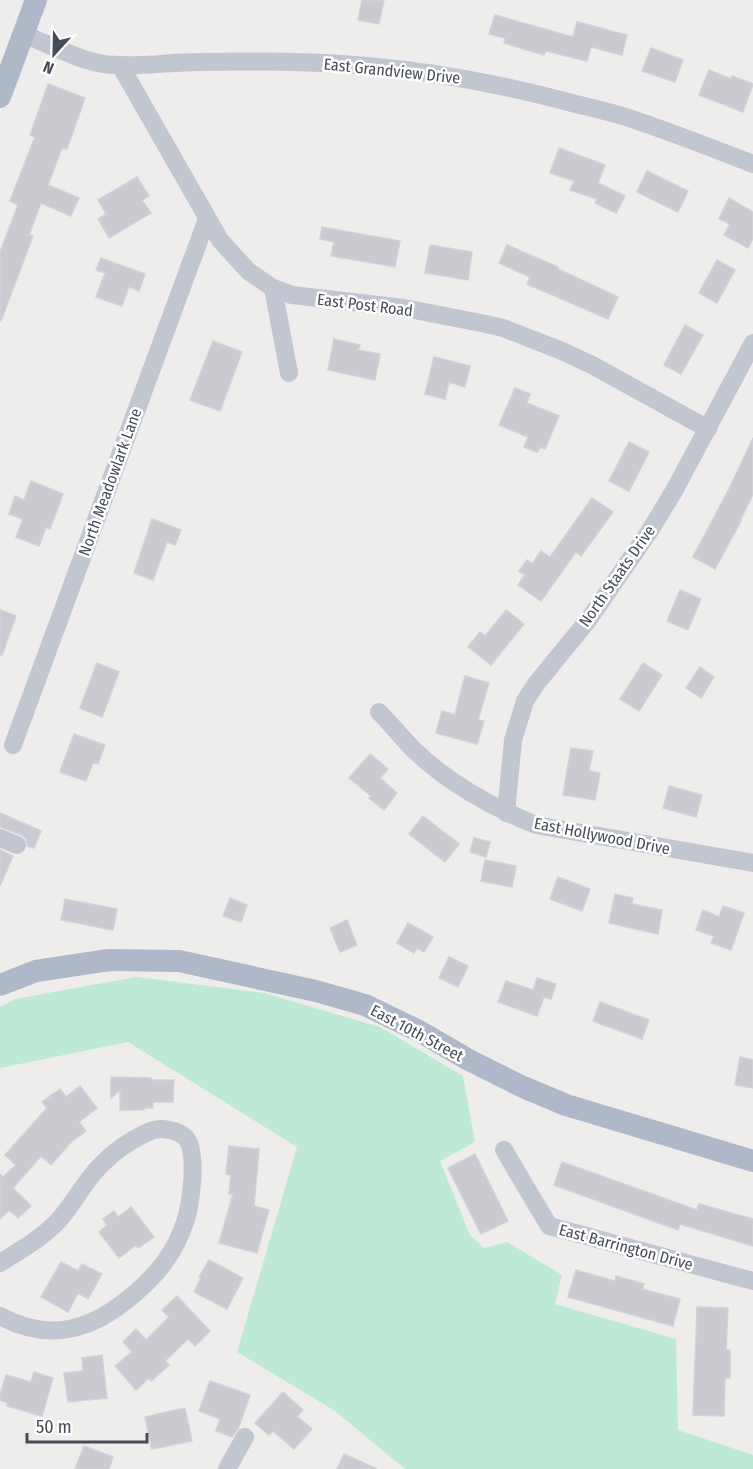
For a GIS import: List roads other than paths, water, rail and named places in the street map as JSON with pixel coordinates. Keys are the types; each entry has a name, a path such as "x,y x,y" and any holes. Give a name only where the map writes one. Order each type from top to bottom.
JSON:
{"main road":[{"path":"0,97 36,0"},
{"name":"East 10th Street","path":"0,985 36,971 109,960 179,961 316,991 365,1005 420,1031 523,1088 566,1105 753,1161"}],"street":[{"name":"East Grandview Drive","path":"23,34 90,61 105,64 302,63 425,72 518,89 629,118 753,164"},
{"name":"East Post Road","path":"120,65 219,240 248,271 273,288 292,295 404,308 503,328 592,365 708,429"},
{"name":"North Meadowlark Lane","path":"13,745 207,219"},
{"path":"273,288 289,373"},
{"name":"North Staats Drive","path":"506,813 513,740 525,701 588,619 644,540 674,491 753,343"},
{"name":"East Hollywood Drive","path":"379,712 414,750 435,768 482,800 506,813 536,825 753,863"},
{"path":"0,838 17,845"},
{"path":"0,1263 48,1230 69,1207 100,1165 129,1142 148,1132 163,1128 179,1133 190,1145 192,1182 185,1224 169,1257 146,1284 96,1322 67,1329 52,1331 34,1329 0,1316"},
{"name":"East Barrington Drive","path":"504,1150 549,1226 753,1281"},
{"path":"227,1469 245,1437"}]}
